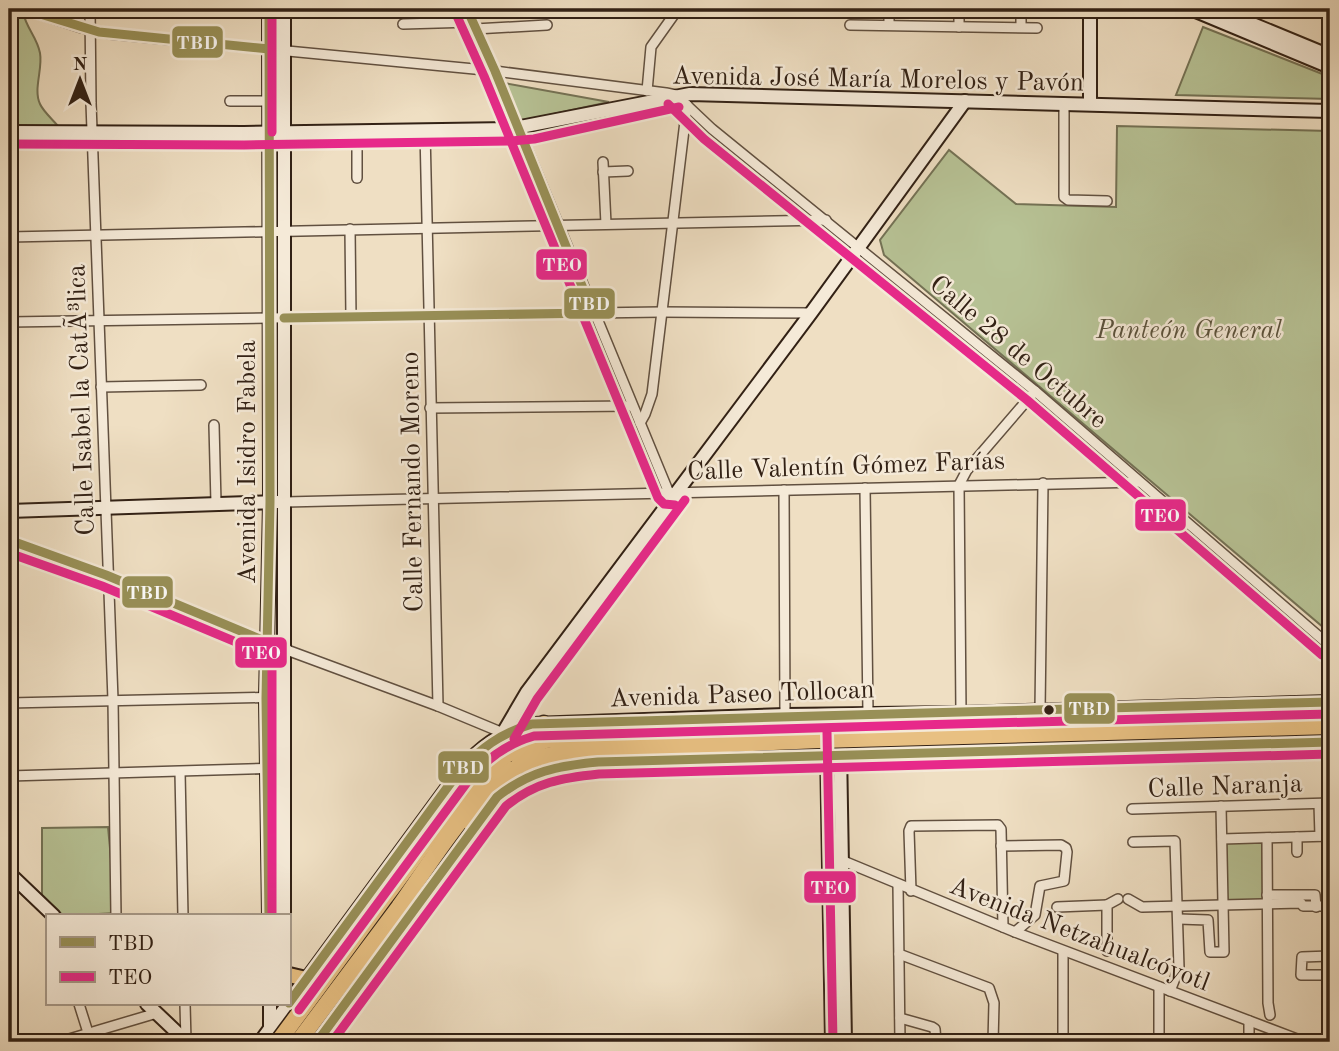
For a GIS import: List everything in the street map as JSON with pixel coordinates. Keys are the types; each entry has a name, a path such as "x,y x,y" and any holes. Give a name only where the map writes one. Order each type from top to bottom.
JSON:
{"highway":[{"name":"Avenida Paseo Tollocan","path":"277,1038 392,902 443,847 486,790 513,760 546,740 587,735 1330,711"},
{"path":"470,786 479,764 491,753 544,724"},
{"name":"Avenida Paseo Tollocan","path":"298,1042 470,786 488,768 513,760 583,751 819,740 1330,726"},
{"path":"443,847 497,797"}],"main road":[{"name":"Avenida Isidro Fabela","path":"269,914 265,698 270,502 270,9"},
{"name":"Avenida Isidro Fabela","path":"284,9 284,914"},
{"path":"1090,9 1090,103"},
{"path":"1216,9 1330,56"},
{"path":"1197,10 1330,67"},
{"name":"Avenida José María Morelos y Pavón","path":"9,132 519,129 676,95 1090,103 1330,111"},
{"path":"503,733 527,692 672,493 811,313 965,101"},
{"name":"Calle Valentín Gómez Farías","path":"9,511 285,502"},
{"name":"Avenida Paseo Tollocan","path":"290,1000 458,773 484,745 503,733 532,724 706,717 961,713 1330,702"},
{"path":"317,1042 444,865 497,797 523,778 565,765 598,762 1326,742 1329,722 1321,709 1311,703"},
{"path":"832,714 841,755 845,1042"},
{"path":"832,714 827,755 832,1042"},
{"path":"887,714 876,727 874,738 881,753 888,754"},
{"path":"785,715 797,723 803,736 798,751 787,757"},
{"path":"698,759 694,757 690,746 690,734 696,724 706,717"},
{"path":"9,873 51,914"},
{"path":"290,976 303,984 299,1000 309,1015 323,1020 335,1018"},
{"path":"270,1006 277,1038"},
{"path":"269,1042 277,1038 286,1006"},
{"name":"Avenida Paseo Tollocan","path":"260,1042 277,1038 286,1006"},
{"path":"152,1008 187,1042"}],"street":[{"path":"24,9 90,31 495,71 676,95"},
{"name":"Calle Isabel la CatÃ³lica","path":"90,9 106,575 113,700 116,914"},
{"path":"467,9 632,406 672,493"},
{"path":"647,91 651,47 678,9"},
{"path":"889,9 890,25"},
{"path":"959,9 959,26"},
{"path":"1021,9 1021,27"},
{"path":"402,23 547,25"},
{"path":"850,25 1037,28"},
{"name":"Calle 28 de Octubre","path":"676,95 712,129 1035,391 1330,646"},
{"path":"230,102 269,101"},
{"path":"1064,103 1064,199 1107,201"},
{"path":"640,423 652,394 687,105"},
{"name":"Calle Fernando Moreno","path":"425,131 438,706"},
{"path":"357,132 357,178"},
{"path":"606,224 603,167 628,171"},
{"path":"9,237 826,220"},
{"path":"350,229 351,317"},
{"path":"9,322 661,312 811,313"},
{"path":"101,387 201,385"},
{"path":"961,713 959,485 967,470 1035,391"},
{"path":"430,408 632,406"},
{"path":"214,425 216,503"},
{"name":"Calle Valentín Gómez Farías","path":"285,502 1139,482"},
{"path":"1040,710 1043,483"},
{"path":"866,488 868,713"},
{"path":"784,490 785,715"},
{"path":"9,540 106,575 268,643 503,733"},
{"path":"9,703 284,697"},
{"path":"9,776 284,768"},
{"path":"180,772 183,914"},
{"name":"Calle Naranja","path":"1132,809 1330,803"},
{"name":"Calle Naranja","path":"1319,804 1325,836"},
{"path":"1179,919 1208,920 1210,953 1224,952 1221,806"},
{"path":"911,891 911,826 998,825 1001,829 1003,927"},
{"path":"1222,839 1325,836"},
{"path":"1297,837 1297,852"},
{"path":"1267,838 1270,1015"},
{"path":"1133,842 1175,841 1179,968 1170,991"},
{"path":"1001,846 1061,845 1067,852 1067,873 1064,881 1040,886 1035,915 1015,932"},
{"name":"Avenida Netzahualcóyotl","path":"841,860 911,891 1063,951 1305,1042"},
{"path":"898,885 900,1042"},
{"path":"1057,907 1107,905 1123,899 1142,907 1223,905 1267,900 1301,903 1303,906 1330,906"},
{"path":"1107,905 1107,951"},
{"path":"1063,951 1063,1042"},
{"path":"899,954 989,988 993,998 993,1042"},
{"path":"1330,956 1302,957 1301,975 1330,975"},
{"path":"1159,987 1159,1042"},
{"path":"80,1006 90,1038"},
{"path":"185,1006 187,1042"},
{"path":"59,1042 90,1038 152,1008"},
{"path":"900,1017 935,1029 936,1042"},
{"path":"1249,1021 1250,1042"}],"green space":[{"path":"9,9 23,12 36,42 41,59 38,98 43,109 58,126 9,126"},
{"path":"1203,27 1330,77 1330,99 1176,95"},
{"path":"504,83 609,102 521,121"},
{"name":"Panteón General","path":"1117,126 1330,131 1330,633 884,255 880,240 949,150 1016,204 1116,207"},
{"path":"108,827 116,913 61,914 42,895 42,828"},
{"path":"1226,843 1262,843 1263,901 1227,901"}],"transit line":[{"name":"TBD","path":"24,9 99,32 269,49"},
{"name":"TBD","path":"269,9 270,502 266,698 269,914"},
{"name":"TEO","path":"272,9 272,132"},
{"name":"TBD","path":"284,318 593,313 495,71 467,9"},
{"name":"TEO","path":"456,14 658,498 664,504 675,505"},
{"name":"TEO","path":"668,104 704,139 1027,400 1322,655"},
{"name":"TEO","path":"9,144 244,145 511,141 534,139 679,107"},
{"name":"TEO","path":"514,739 537,699 685,500"},
{"name":"TBD","path":"9,540 106,575 284,649"},
{"name":"TEO","path":"9,553 102,586 272,657 272,914"},
{"name":"TBD","path":"290,1002 458,773 491,743 532,724 1330,702"},
{"name":"TEO","path":"299,1010 468,781 497,753 534,736 1330,714"},
{"name":"TEO","path":"827,732 833,1042"},
{"name":"TBD","path":"317,1042 497,797 521,781 544,771 598,762 1330,742"},
{"name":"TEO","path":"332,1042 506,806 528,791 550,782 599,774 1330,754"}]}
